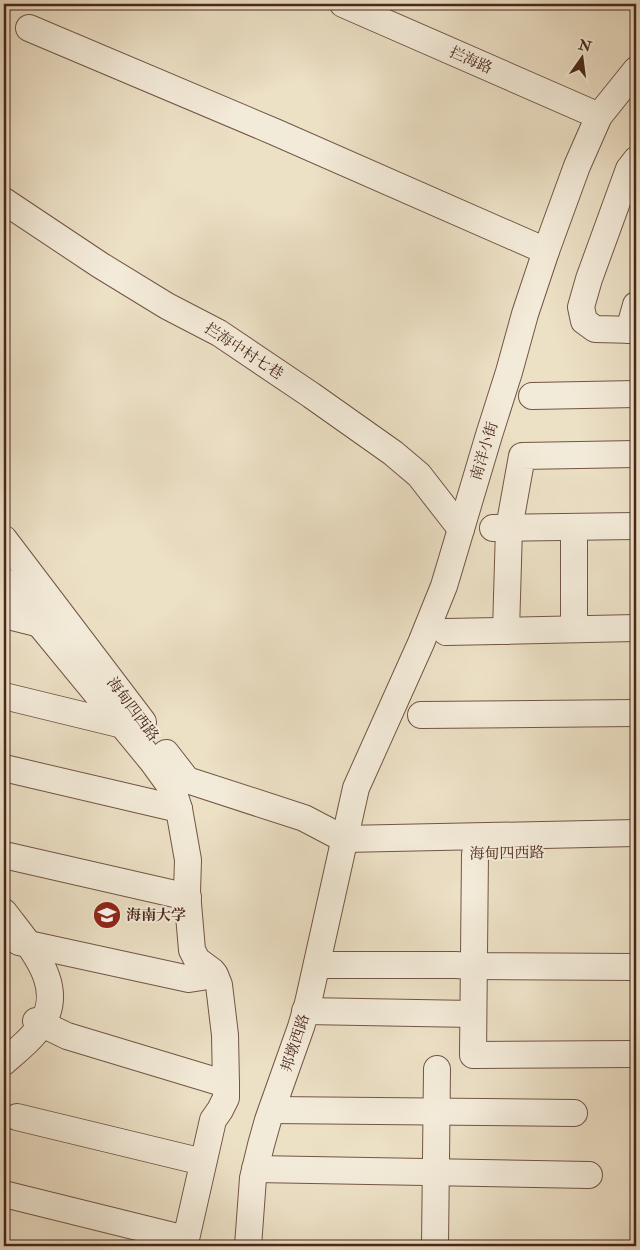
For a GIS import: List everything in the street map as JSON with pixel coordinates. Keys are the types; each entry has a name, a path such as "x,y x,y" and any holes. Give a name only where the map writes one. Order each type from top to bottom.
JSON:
{"street":[{"name":"拦海路","path":"343,4 599,116"},
{"path":"29,28 275,132 546,251"},
{"name":"南洋小街","path":"342,847 356,788 444,586 525,314 577,166 599,116 636,70"},
{"path":"636,160 629,169 589,279 581,307 584,321 595,329 633,330 636,305"},
{"name":"拦海中村七巷","path":"4,201 158,301 219,332 393,453 419,475 461,529"},
{"path":"532,396 636,394"},
{"path":"506,631 501,528 522,456 636,454"},
{"path":"501,528 636,526"},
{"path":"574,527 574,629"},
{"name":"海甸四西路","path":"4,539 187,780 304,818 342,847 475,854 636,851"},
{"path":"4,581 123,725 173,790 179,809 188,860 188,897 192,950 197,960 208,967 219,984 225,1035 226,1084 226,1098 214,1120 186,1239 4,1194"},
{"path":"4,615 40,624"},
{"path":"446,632 636,628"},
{"path":"4,696 123,725"},
{"path":"421,714 636,713"},
{"path":"4,768 179,809"},
{"name":"海甸四西路","path":"342,847 636,833"},
{"name":"邦墩西路","path":"248,1246 255,1169 272,1110 305,1011 317,965 342,847"},
{"path":"475,854 473,1054 636,1054"},
{"path":"4,856 188,897"},
{"path":"4,912 36,965 44,989 43,1005 35,1033 4,1062"},
{"path":"4,921 23,942 188,979 214,974"},
{"path":"317,965 455,964 474,966 636,967"},
{"path":"305,1011 473,1014"},
{"path":"39,1023 67,1036 226,1084"},
{"path":"4,1053 30,1028 39,1023"},
{"path":"434,1246 437,1069"},
{"path":"272,1110 574,1113"},
{"path":"17,1117 204,1162"},
{"path":"255,1169 588,1175"}],"place":[{"name":"海南大学","path":"107,915"}]}
